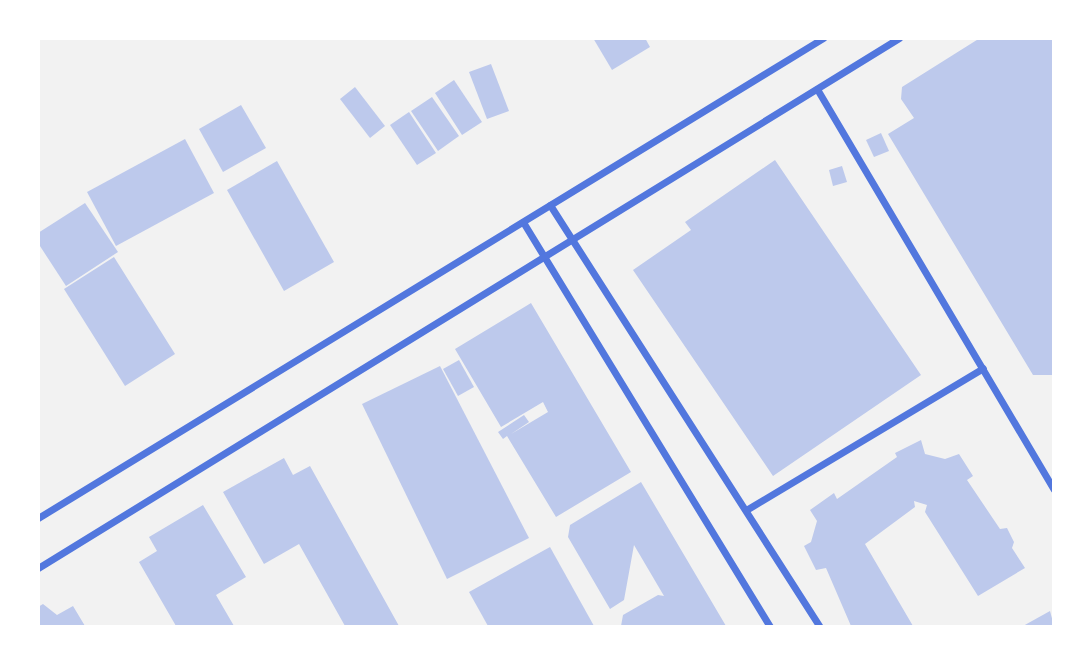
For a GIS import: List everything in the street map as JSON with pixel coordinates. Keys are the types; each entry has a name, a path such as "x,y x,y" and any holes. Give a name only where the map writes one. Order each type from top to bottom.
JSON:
{"street":[{"path":"38,518 823,38"},
{"path":"38,568 899,38"},
{"path":"817,89 1054,489"},
{"path":"550,205 819,626"},
{"path":"523,222 771,626"},
{"path":"746,510 983,368"}],"building":[{"path":"593,38 645,38 650,47 612,70"},
{"path":"980,38 1054,38 1054,375 1033,375 888,134 914,118 901,99 902,87"},
{"path":"491,64 509,111 487,119 469,72"},
{"path":"454,80 482,122 462,135 435,93"},
{"path":"355,87 385,126 370,138 340,99"},
{"path":"432,97 459,136 438,151 411,111"},
{"path":"241,105 266,148 223,172 199,129"},
{"path":"409,112 436,153 417,165 390,125"},
{"path":"881,133 889,151 874,157 866,140"},
{"path":"185,139 214,193 116,246 87,192"},
{"path":"775,160 921,375 773,476 633,270 691,230 685,222"},
{"path":"277,161 334,262 284,291 227,190"},
{"path":"842,166 847,182 833,186 829,170"},
{"path":"85,203 118,252 66,286 38,243 38,233"},
{"path":"114,257 175,354 125,386 64,289"},
{"path":"531,303 631,472 556,517 507,436 503,439 498,432 524,415 529,422 511,434 548,412 543,402 501,427 455,349"},
{"path":"459,360 474,387 458,396 443,369"},
{"path":"440,366 529,538 447,579 362,404"},
{"path":"921,440 925,454 945,459 959,454 973,476 967,480 1000,529 1007,528 1014,542 1012,548 1025,568 978,596 925,512 927,505 914,501 915,507 865,544 913,626 851,626 826,568 816,570 804,546 811,542 817,521 810,510 834,493 837,499 897,457 895,453"},
{"path":"284,458 293,475 310,466 399,626 345,626 299,544 264,564 223,492"},
{"path":"641,482 726,626 621,626 623,615 658,595 664,596 634,545 624,600 610,609 568,537 570,525"},
{"path":"203,505 246,577 216,595 234,626 176,626 139,562 157,551 149,537"},
{"path":"550,547 594,626 488,626 469,592"},
{"path":"43,604 57,615 73,606 85,626 38,626 38,607"},
{"path":"1050,611 1054,626 1023,626"}]}
